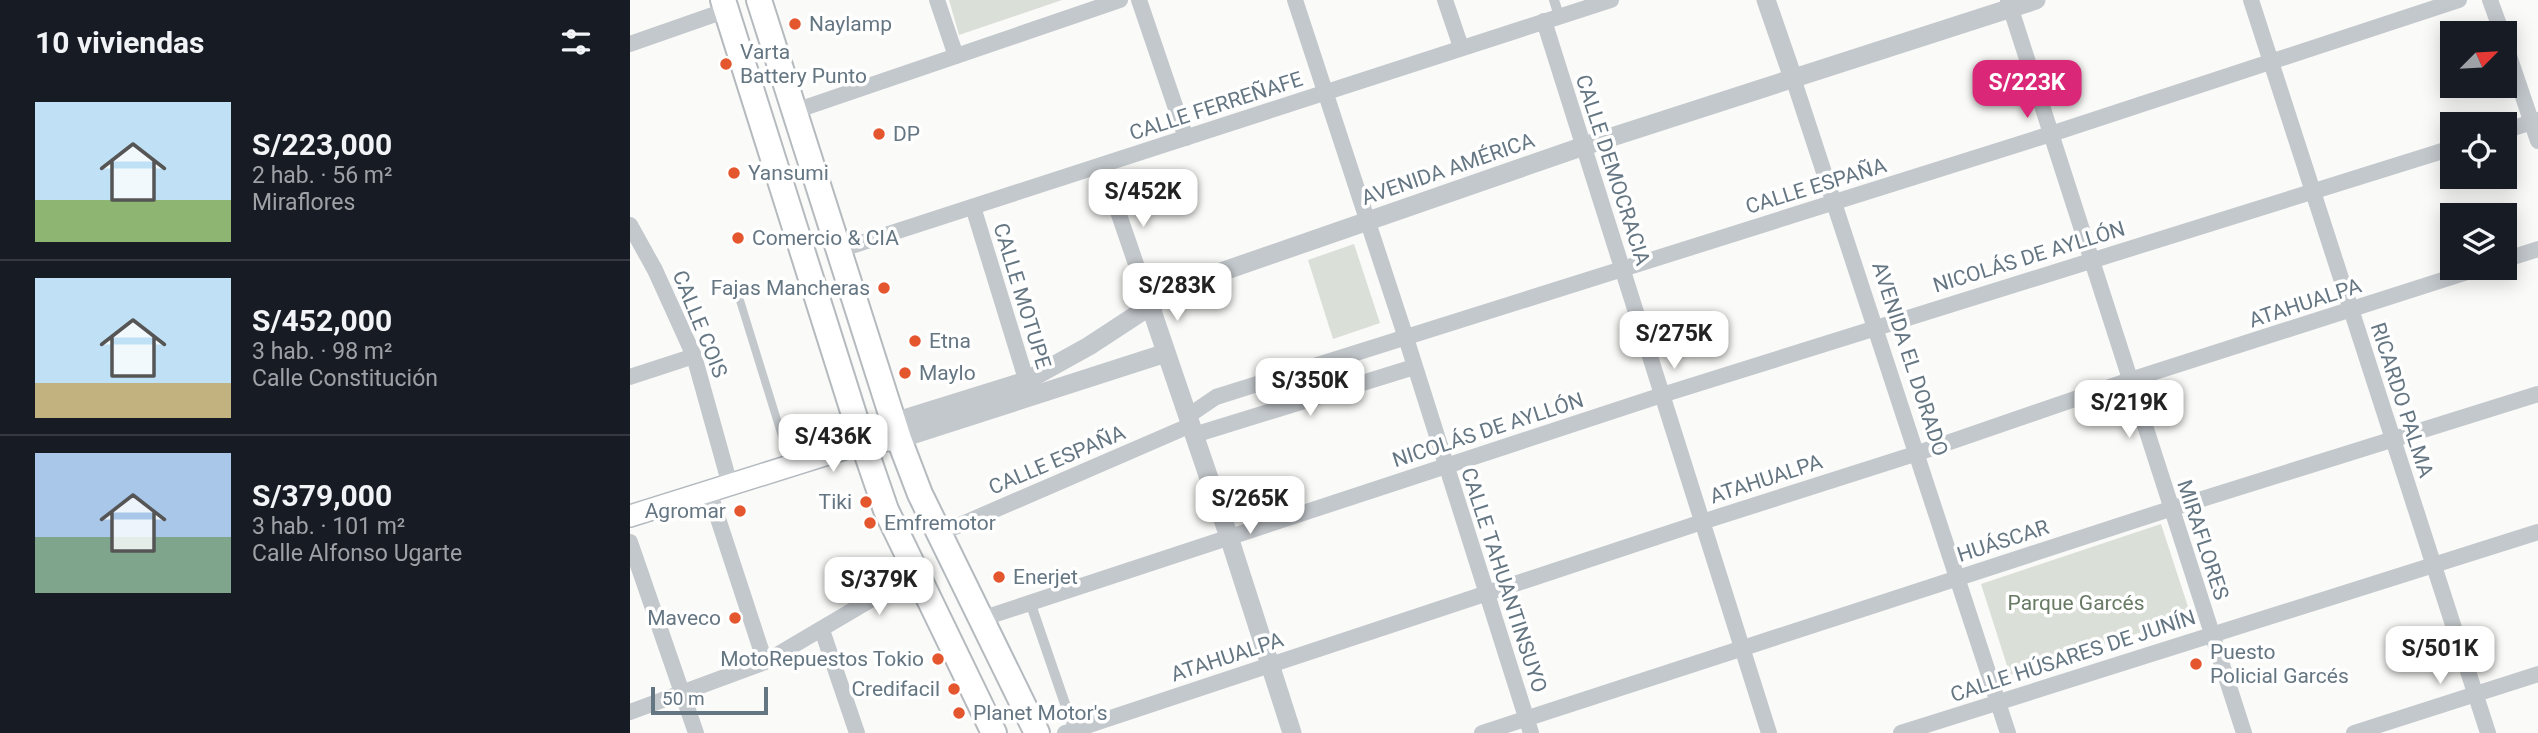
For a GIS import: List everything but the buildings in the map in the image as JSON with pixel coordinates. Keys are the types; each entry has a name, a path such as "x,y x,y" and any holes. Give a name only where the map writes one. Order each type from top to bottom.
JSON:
{"main road":[{"path":"760,0 896,430 920,494 1037,733"},
{"path":"725,5 863,443 887,510 993,733"},
{"path":"630,516 863,443 896,430"}],"street":[{"path":"937,0 956,56"},
{"path":"795,111 1120,0"},
{"path":"1139,0 1186,138"},
{"name":"CALLE TAHUANTINSUYO","path":"1295,0 1529,726"},
{"path":"1445,0 1461,47"},
{"path":"1552,18 1554,0"},
{"name":"CALLE FERREÑAFE","path":"839,250 1611,0"},
{"name":"AVENIDA EL DORADO","path":"1766,0 1918,453 2008,733"},
{"name":"AVENIDA AMÉRICA","path":"1029,389 1089,346 1192,282 1584,146 2009,4 2036,0"},
{"name":"RICARDO PALMA","path":"2251,0 2488,733"},
{"name":"CALLE ESPAÑA","path":"1191,425 1216,397 2051,134 2459,0"},
{"path":"2490,0 2498,21"},
{"name":"MIRAFLORES","path":"2009,4 2244,733"},
{"path":"630,44 725,5"},
{"name":"CALLE DEMOCRACIA","path":"1552,18 1584,146 1769,733"},
{"path":"2517,75 2535,121 2538,141"},
{"path":"2517,127 2535,121"},
{"name":"NICOLÁS DE AYLLÓN","path":"981,619 1662,395 2440,152"},
{"path":"1102,165 1229,537 1292,733"},
{"name":"CALLE MOTUPE","path":"972,207 1029,389"},
{"name":"CALLE COIS","path":"630,225 655,270 694,356 720,488 765,662"},
{"path":"2517,256 2538,249"},
{"name":"ATAHUALPA","path":"1069,732 1918,453 2130,380 2444,280"},
{"name":"AVENIDA AMÉRICA","path":"896,430 1029,389 1166,353"},
{"path":"630,377 694,356"},
{"name":"CALLE ESPAÑA","path":"939,534 1191,425 1414,367"},
{"name":"HUÁSCAR","path":"1482,733 1529,726 1741,648 2170,509 2538,394"},
{"name":"CALLE HÚSARES DE JUNÍN","path":"1901,733 2538,532"},
{"path":"630,542 696,733"},
{"path":"630,712 765,662 916,573"},
{"path":"1030,602 1069,732"},
{"path":"822,630 857,733"},
{"path":"2354,733 2538,674"}],"lane":[{"path":"738,294 791,465"}],"green space":[{"path":"949,0 1062,0 959,35"},
{"path":"1354,244 1380,323 1333,339 1308,260"},
{"name":"Parque Garcés","path":"2161,524 2191,616 2010,675 1981,584"}],"place":[{"name":"Naylamp","path":"795,24"},
{"name":"Varta Battery Punto","path":"726,64"},
{"name":"DP","path":"879,134"},
{"name":"Yansumi","path":"734,173"},
{"name":"Comercio & CIA","path":"738,238"},
{"name":"Fajas Mancheras","path":"884,288"},
{"name":"Etna","path":"915,341"},
{"name":"Maylo","path":"905,373"},
{"name":"Tiki","path":"866,502"},
{"name":"Agromar","path":"740,511"},
{"name":"Emfremotor","path":"870,523"},
{"name":"Enerjet","path":"999,577"},
{"name":"Maveco","path":"735,618"},
{"name":"MotoRepuestos Tokio","path":"938,659"},
{"name":"Puesto Policial Garcés","path":"2196,664"},
{"name":"Credifacil","path":"954,689"},
{"name":"Planet Motor's","path":"959,713"}]}
